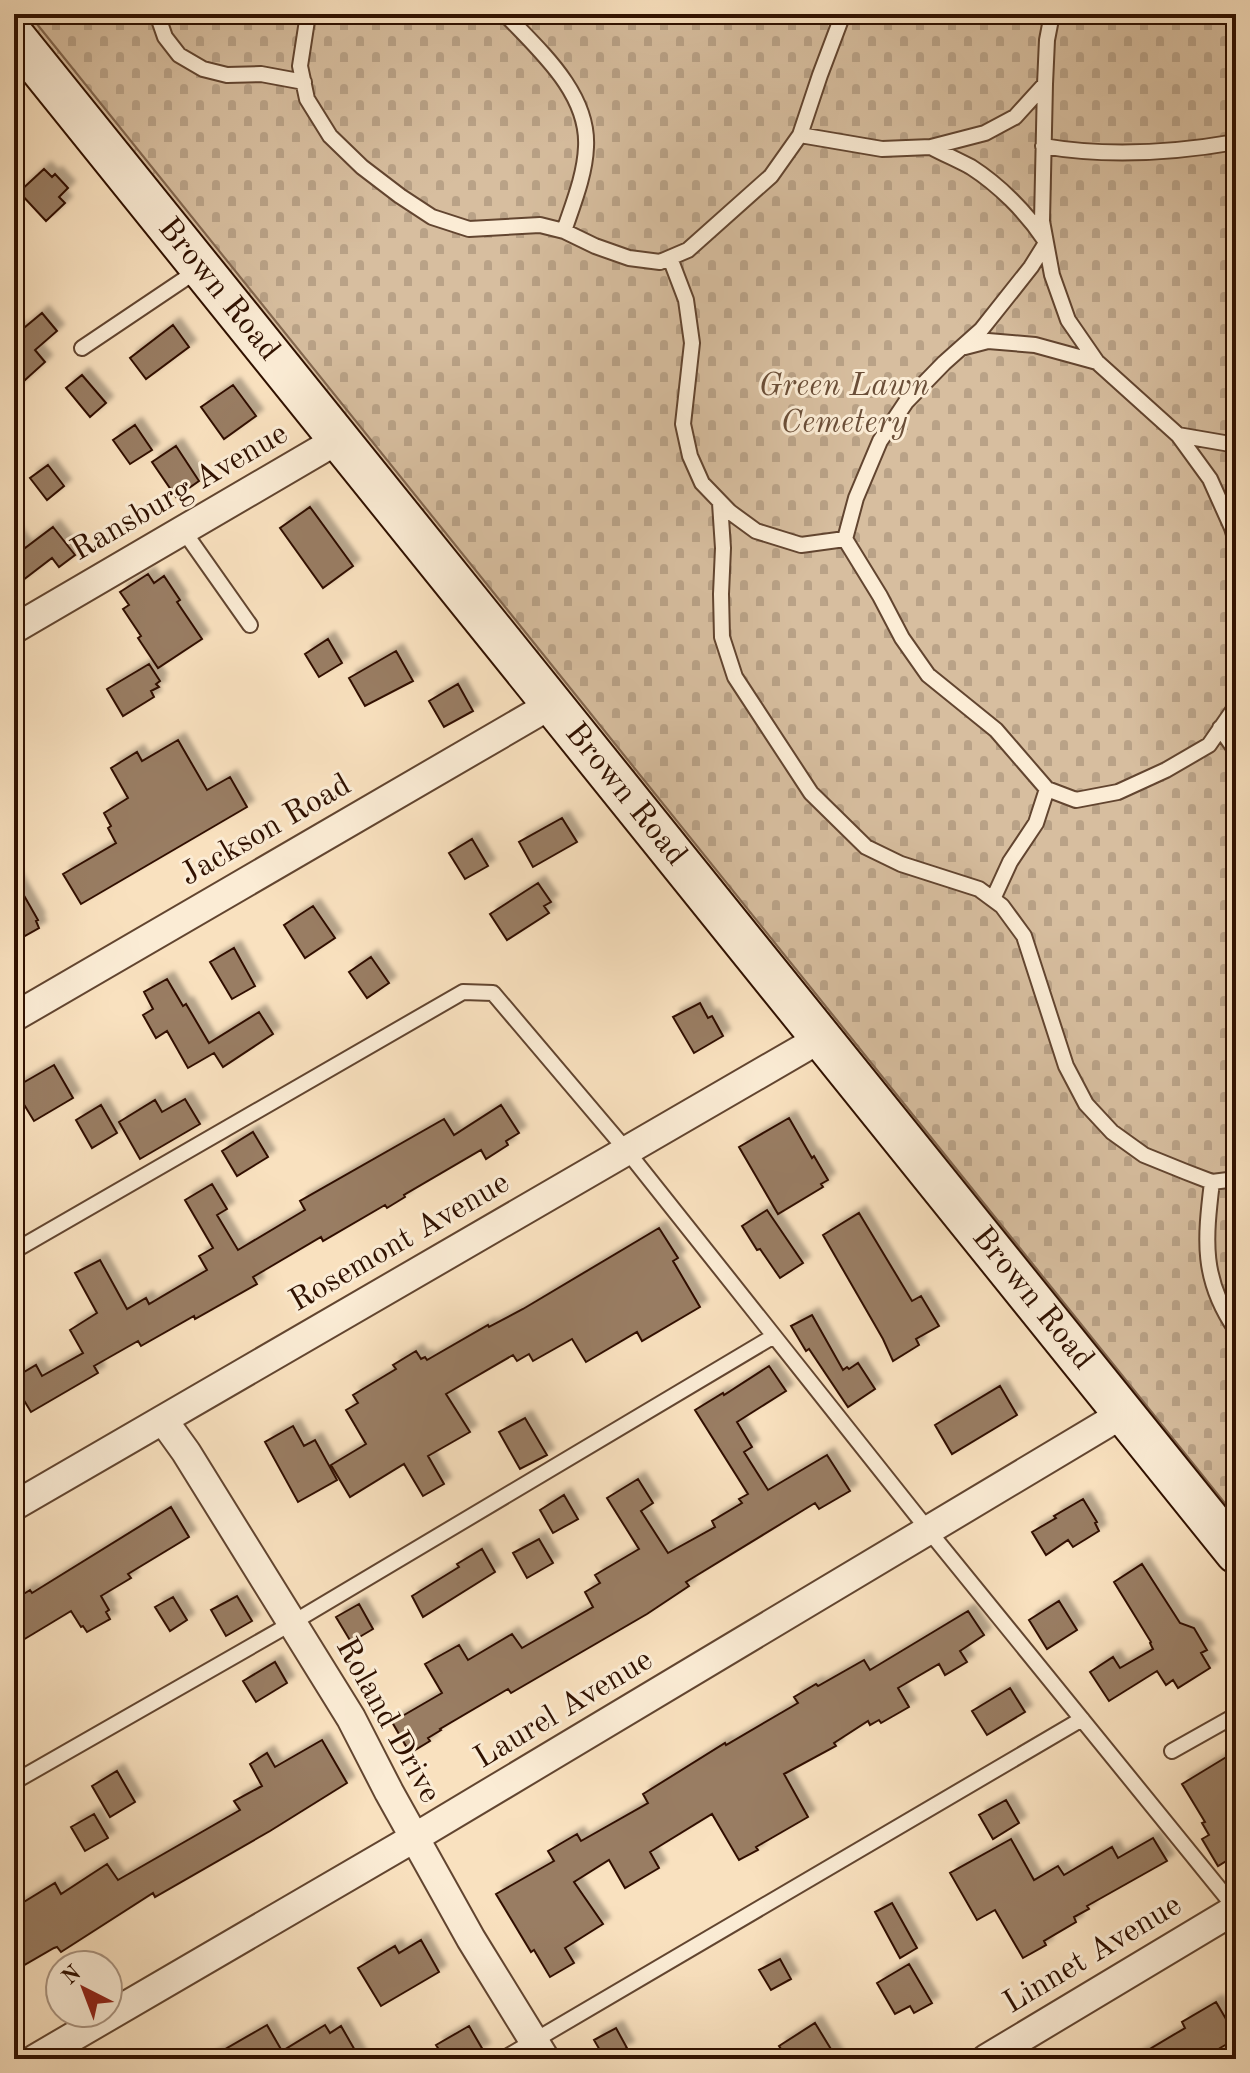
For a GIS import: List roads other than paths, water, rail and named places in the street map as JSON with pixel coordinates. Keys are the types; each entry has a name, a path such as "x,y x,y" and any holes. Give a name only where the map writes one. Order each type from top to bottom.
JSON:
{"main road":[{"name":"Brown Road","path":"14,36 1236,1553"}],"street":[{"name":"Ransburg Avenue","path":"14,629 339,439"},
{"name":"Jackson Road","path":"14,1017 552,704"},
{"name":"Rosemont Avenue","path":"14,1506 821,1038"},
{"name":"Laurel Avenue","path":"35,2059 414,1838 1124,1413"},
{"name":"Roland Drive","path":"163,1420 351,1718 471,1939 540,2050"},
{"name":"Linnet Avenue","path":"986,2059 1236,1909"}],"lane":[{"path":"157,14 165,37 179,55 203,69 227,75 261,74 304,82"},
{"path":"308,14 300,66 307,99 330,136 362,167 400,196 432,217 469,229 540,225 564,231 629,258 660,262 688,250 771,176 800,135 843,14"},
{"path":"505,14 561,73 581,110 586,146 580,182 564,231"},
{"path":"1052,14 1047,40 1042,221 1052,275 1068,320 1097,362 1178,435 1210,479 1236,541"},
{"path":"800,135 882,149 931,147 985,133 1015,117 1045,84"},
{"path":"1043,146 1073,151 1119,152 1236,142"},
{"path":"931,147 972,168 1006,195 1037,228 1046,243"},
{"path":"1046,243 981,330 906,402 880,441 856,498 845,539 902,638 928,675 996,730 1047,789 1076,800 1118,792 1166,770 1209,745 1236,706"},
{"path":"670,258 686,300 692,343 683,424 690,456 702,483 730,512 756,531 801,545 845,539"},
{"path":"82,348 201,268"},
{"path":"960,348 988,341 1035,345 1097,362"},
{"path":"1178,435 1236,445"},
{"path":"720,503 722,637 735,677 811,793 866,847 901,864 979,889 1002,906 1024,936 1066,1066 1086,1104 1112,1132 1144,1155 1212,1182 1236,1179"},
{"path":"183,530 250,625"},
{"path":"1220,728 1236,751"},
{"path":"993,899 1010,862 1036,823 1047,789"},
{"path":"14,1251 463,992 493,993 627,1151 929,1531 1236,1909"},
{"path":"1212,1182 1206,1240 1210,1277 1226,1316 1236,1330"},
{"path":"14,1782 292,1623 774,1336"},
{"path":"1172,1751 1236,1715"},
{"path":"503,2059 540,2050 1082,1719"}],"park label":[{"name":"Green Lawn Cemetery","path":"844,406"}]}
